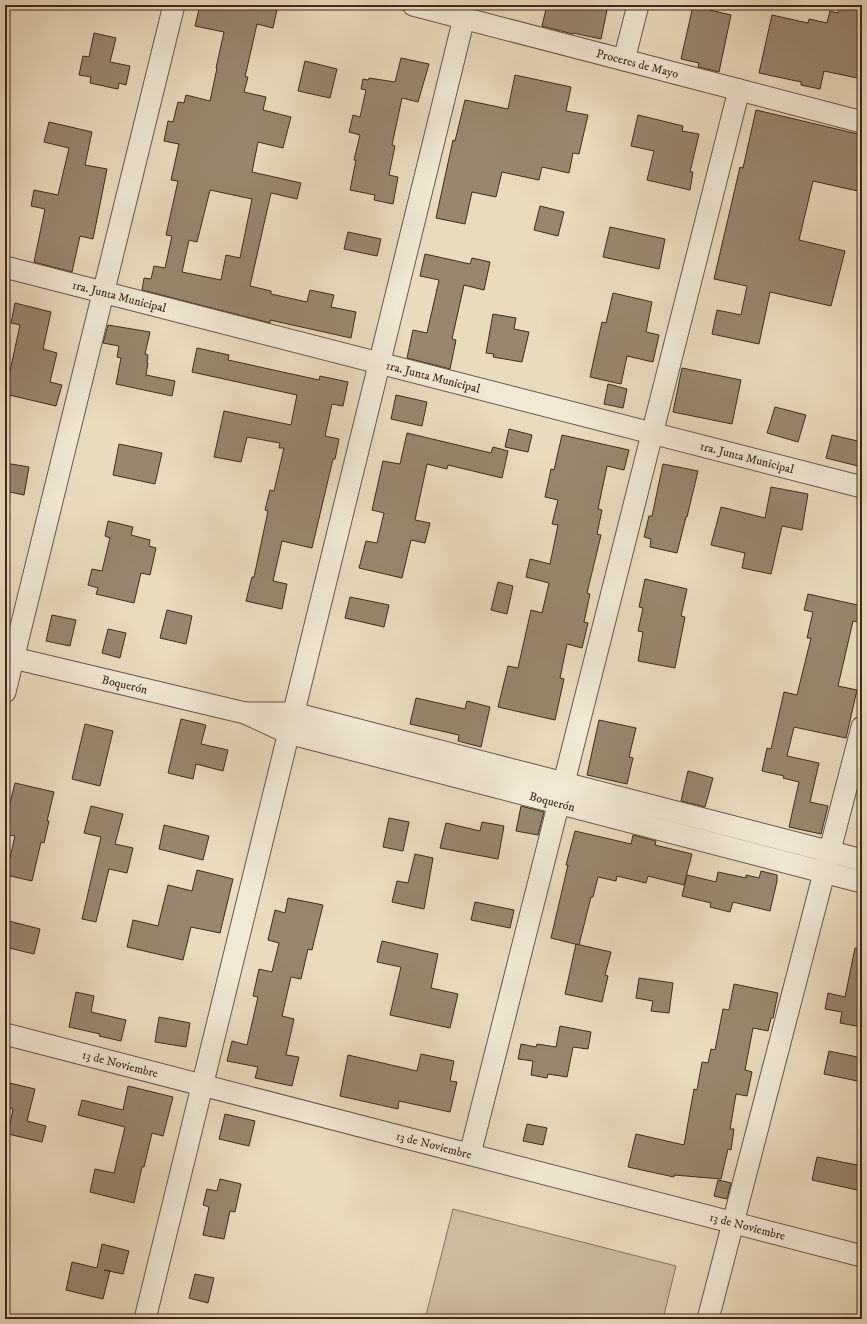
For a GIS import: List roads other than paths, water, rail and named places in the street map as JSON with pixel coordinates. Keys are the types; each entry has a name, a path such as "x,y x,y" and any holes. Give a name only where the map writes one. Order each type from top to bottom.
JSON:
{"street":[{"path":"5,692 9,657 103,292 174,5"},
{"name":"Proceres de Mayo","path":"413,5 862,122"},
{"path":"624,60 638,5"},
{"path":"145,1319 464,18"},
{"path":"470,1154 739,90"},
{"name":"1ra. Junta Municipal","path":"5,267 862,488"},
{"name":"Boquerón","path":"9,657 245,713 564,783 862,860"},
{"name":"Boquerón","path":"290,723 559,803 862,882"},
{"path":"708,1319 862,727"},
{"name":"13 de Noviembre","path":"5,1034 862,1256"}]}
